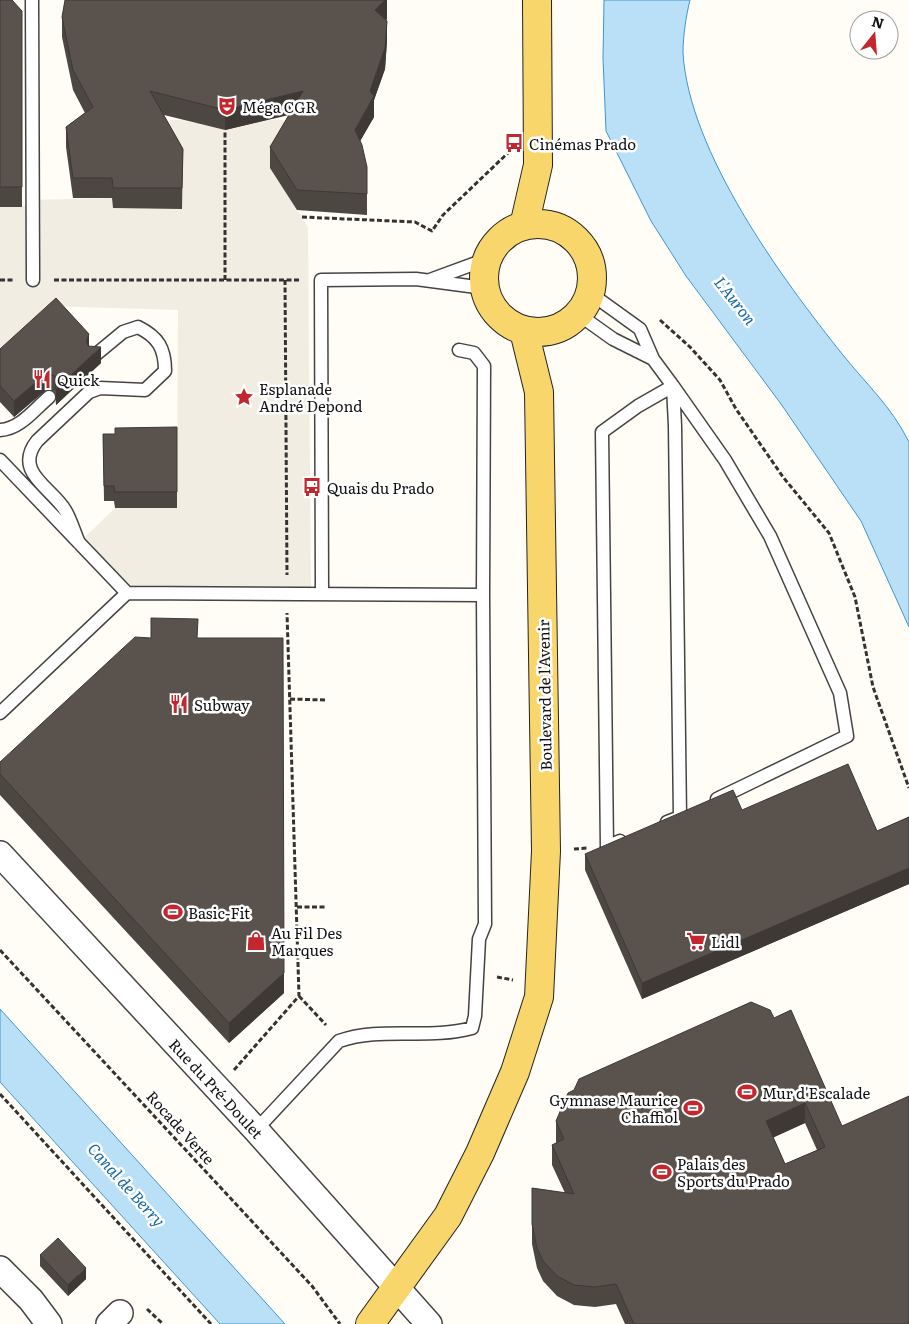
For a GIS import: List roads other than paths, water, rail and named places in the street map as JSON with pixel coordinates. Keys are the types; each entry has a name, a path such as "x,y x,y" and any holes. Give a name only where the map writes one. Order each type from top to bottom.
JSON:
{"main road":[{"path":"524,226 538,164 537,0"},
{"path":"538,164 558,228"},
{"path":"541,224 558,228 569,234 585,251 592,273 575,312 541,333 524,331 502,320 494,310 484,288 483,273 487,259 495,244 508,232 524,226 541,224"},
{"name":"Boulevard de l'Avenir","path":"539,392 575,312"},
{"name":"Boulevard de l'Avenir","path":"375,1322 395,1288 448,1216 480,1153 515,1072 539,991 546,851 539,392 524,331"}],"street":[{"name":"Rue du Pré-Doulet","path":"0,854 256,1130 428,1324"},
{"path":"0,1269 31,1300 49,1324"}],"lane":[{"path":"32,0 33,280"},
{"path":"426,281 487,259"},
{"path":"322,593 321,280 426,281 484,288"},
{"path":"575,312 628,320 640,329 653,359 725,460 770,536 840,693 848,736 680,817 652,828"},
{"path":"575,312 613,339 653,359"},
{"path":"79,543 64,510 32,473 29,462 30,450 37,441 89,392 100,388 145,390 165,371 165,356 160,342 151,334 138,328 124,332 94,356"},
{"path":"256,1130 339,1041 356,1035 450,1034 472,1028 475,1016 479,939 485,924 484,366 474,353 459,350"},
{"path":"672,386 675,426 680,817"},
{"path":"634,836 606,847 602,432 638,406 672,386"},
{"path":"0,430 11,429 49,397"},
{"path":"0,460 127,593"},
{"path":"0,713 127,593 483,594"}],"water":[{"name":"L'Auron","path":"604,0 690,0 685,26 683,53 689,91 702,131 720,172 742,213 793,290 843,355 887,407 909,442 909,627 861,521 781,404 686,276 651,221 606,131 603,58"},
{"name":"Canal de Berry","path":"0,1009 285,1324 220,1324 0,1082"}],"place":[{"name":"Méga CGR","path":"227,106"},
{"name":"Cinémas Prado","path":"514,143"},
{"name":"Quick","path":"42,379"},
{"name":"Esplanade André Depond","path":"244,397"},
{"name":"Quais du Prado","path":"312,487"},
{"name":"Subway","path":"179,704"},
{"name":"Basic-Fit","path":"173,912"},
{"name":"Au Fil Des Marques","path":"256,941"},
{"name":"Lidl","path":"696,941"},
{"name":"Mur d'Escalade","path":"747,1092"},
{"name":"Gymnase Maurice Chaffiol","path":"693,1108"},
{"name":"Palais des Sports du Prado","path":"662,1172"}]}
